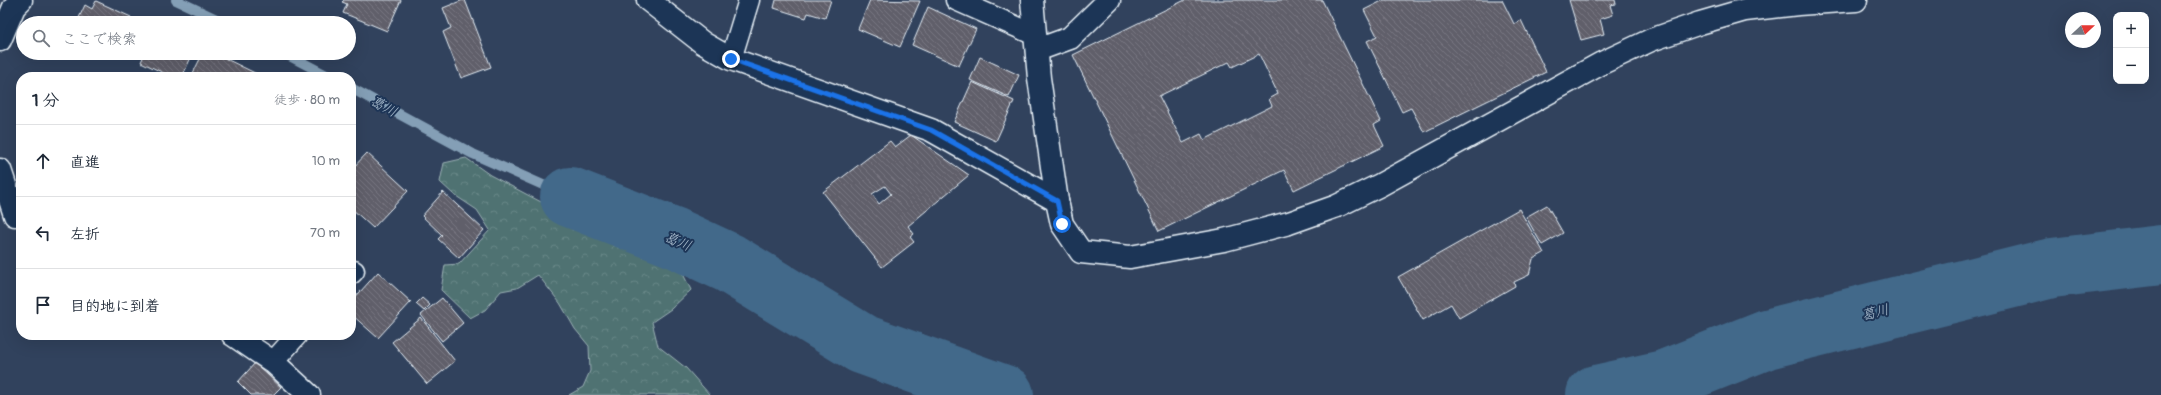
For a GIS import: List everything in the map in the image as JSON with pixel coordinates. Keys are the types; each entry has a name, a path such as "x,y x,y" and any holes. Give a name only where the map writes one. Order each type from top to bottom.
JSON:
{"street":[{"path":"0,40 14,8 21,0"},
{"path":"648,0 703,43 731,59 931,130 1057,201"},
{"path":"1032,0 1040,86 1057,201 1062,224 1081,252 1130,257 1231,238 1289,223 1337,206 1380,185 1602,63 1651,40 1745,10 1798,4 1856,0"},
{"path":"1036,43 1070,38 1110,0"},
{"path":"0,170 12,217"},
{"path":"240,340 273,362 309,395"}],"lane":[{"path":"731,59 750,0"},
{"path":"956,0 1036,43"},
{"path":"273,362 293,340"}],"green space":[{"path":"466,158 490,175 560,212 581,220 608,240 661,255 683,274 691,290 671,309 652,322 658,346 686,368 710,395 569,395 583,387 590,371 589,346 575,329 560,303 538,275 517,288 501,291 485,310 470,318 441,290 445,265 459,264 490,230 477,210 453,194 440,182 444,163"}],"building":[{"path":"344,0 401,0 387,31 356,18 356,16 350,16 343,13 347,4 342,2"},
{"path":"465,0 491,67 461,78 443,32 451,28 443,8"},
{"path":"776,0 831,0 825,18 808,13 806,18 774,8"},
{"path":"870,0 920,1 900,47 858,29"},
{"path":"1185,0 1322,0 1381,121 1374,125 1384,146 1294,190 1284,170 1159,231 1073,55","holes":["1259,54 1278,94 1269,99 1272,106 1204,140 1201,134 1183,143 1159,96 1229,62 1232,67"]},
{"path":"1384,0 1502,0 1514,24 1521,20 1546,72 1424,132 1411,108 1402,112 1367,41 1377,36 1364,10"},
{"path":"1569,0 1615,0 1616,4 1610,5 1613,15 1600,19 1604,34 1581,40"},
{"path":"96,1 129,16 80,16 85,5 92,9"},
{"path":"928,7 976,29 959,66 912,45"},
{"path":"980,57 1019,75 1009,97 970,80"},
{"path":"142,60 190,60 184,72 162,72 141,62"},
{"path":"200,60 228,60 253,72 194,72"},
{"path":"972,82 1014,101 996,141 954,122"},
{"path":"911,135 969,175 908,226 914,234 910,237 914,242 882,267 823,192 890,141 895,147","holes":["885,186 891,194 879,204 872,194"]},
{"path":"367,153 408,191 373,228 356,213 356,165"},
{"path":"443,192 484,230 459,258 438,239 442,235 422,216"},
{"path":"1547,205 1563,233 1542,245 1526,217"},
{"path":"1519,209 1544,253 1533,259 1529,275 1514,282 1515,286 1459,318 1451,304 1423,320 1398,277"},
{"path":"378,272 411,302 378,338 356,318 356,296"},
{"path":"422,298 430,305 424,311 416,304"},
{"path":"442,298 463,323 442,341 421,315"},
{"path":"421,318 455,361 427,384 392,342"},
{"path":"255,363 281,387 273,395 251,395 238,382"}],"waterway":[{"name":"葛川","path":"176,0 210,16"},
{"name":"葛川","path":"297,60 320,72"},
{"name":"葛川","path":"356,91 473,154 570,197"},
{"name":"葛川","path":"570,197 673,237 729,263 862,344 1004,395"},
{"name":"葛川","path":"1596,395 1664,380 1767,339 2052,268 2161,255"}],"route":[{"path":"731,59 868,109 931,130 1057,201 1062,224"}]}
